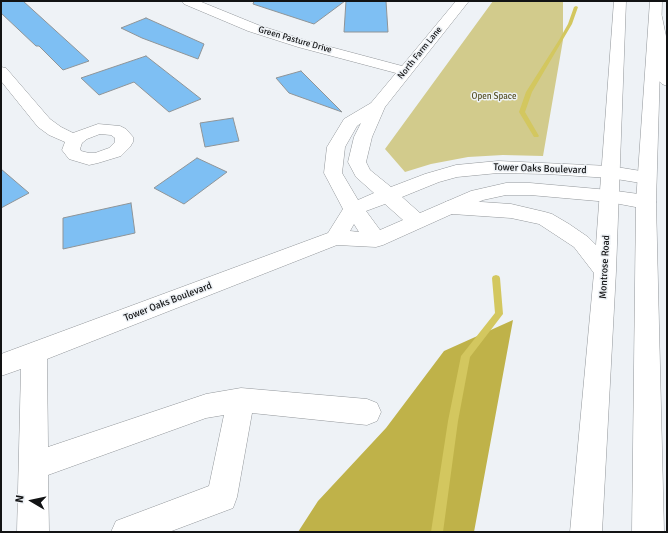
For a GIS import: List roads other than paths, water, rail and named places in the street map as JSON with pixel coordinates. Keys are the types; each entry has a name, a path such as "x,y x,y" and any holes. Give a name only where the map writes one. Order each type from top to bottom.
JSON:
{"main road":[{"name":"Green Pasture Drive","path":"188,1 253,28 303,44 406,71"},
{"name":"North Farm Lane","path":"418,222 363,173 358,162 363,137 377,106 463,1"},
{"name":"Montrose Road","path":"586,532 605,271 620,1"},
{"path":"648,532 647,190 656,1"},
{"path":"656,18 667,81"},
{"path":"1,71 44,122 55,131 75,140"},
{"name":"North Farm Lane","path":"376,240 353,209 333,173 336,147 350,123 377,106"},
{"name":"Tower Oaks Boulevard","path":"353,209 432,178 456,171 498,167 547,168 609,184 647,190"},
{"name":"Tower Oaks Boulevard","path":"1,365 335,238 376,240 478,195 506,189 542,190 609,184"},
{"path":"452,207 511,211 545,219 581,242 605,271"},
{"path":"335,238 353,209"},
{"path":"33,532 34,352"},
{"path":"34,466 206,406 241,400 367,412"},
{"path":"127,532 222,497 241,400"}],"waterway":[{"path":"536,136 522,112 529,92 570,24 576,7"},
{"path":"437,532 453,421 466,356 499,314 496,278"}],"park label":[{"name":"Open Space","path":"494,97"}]}
